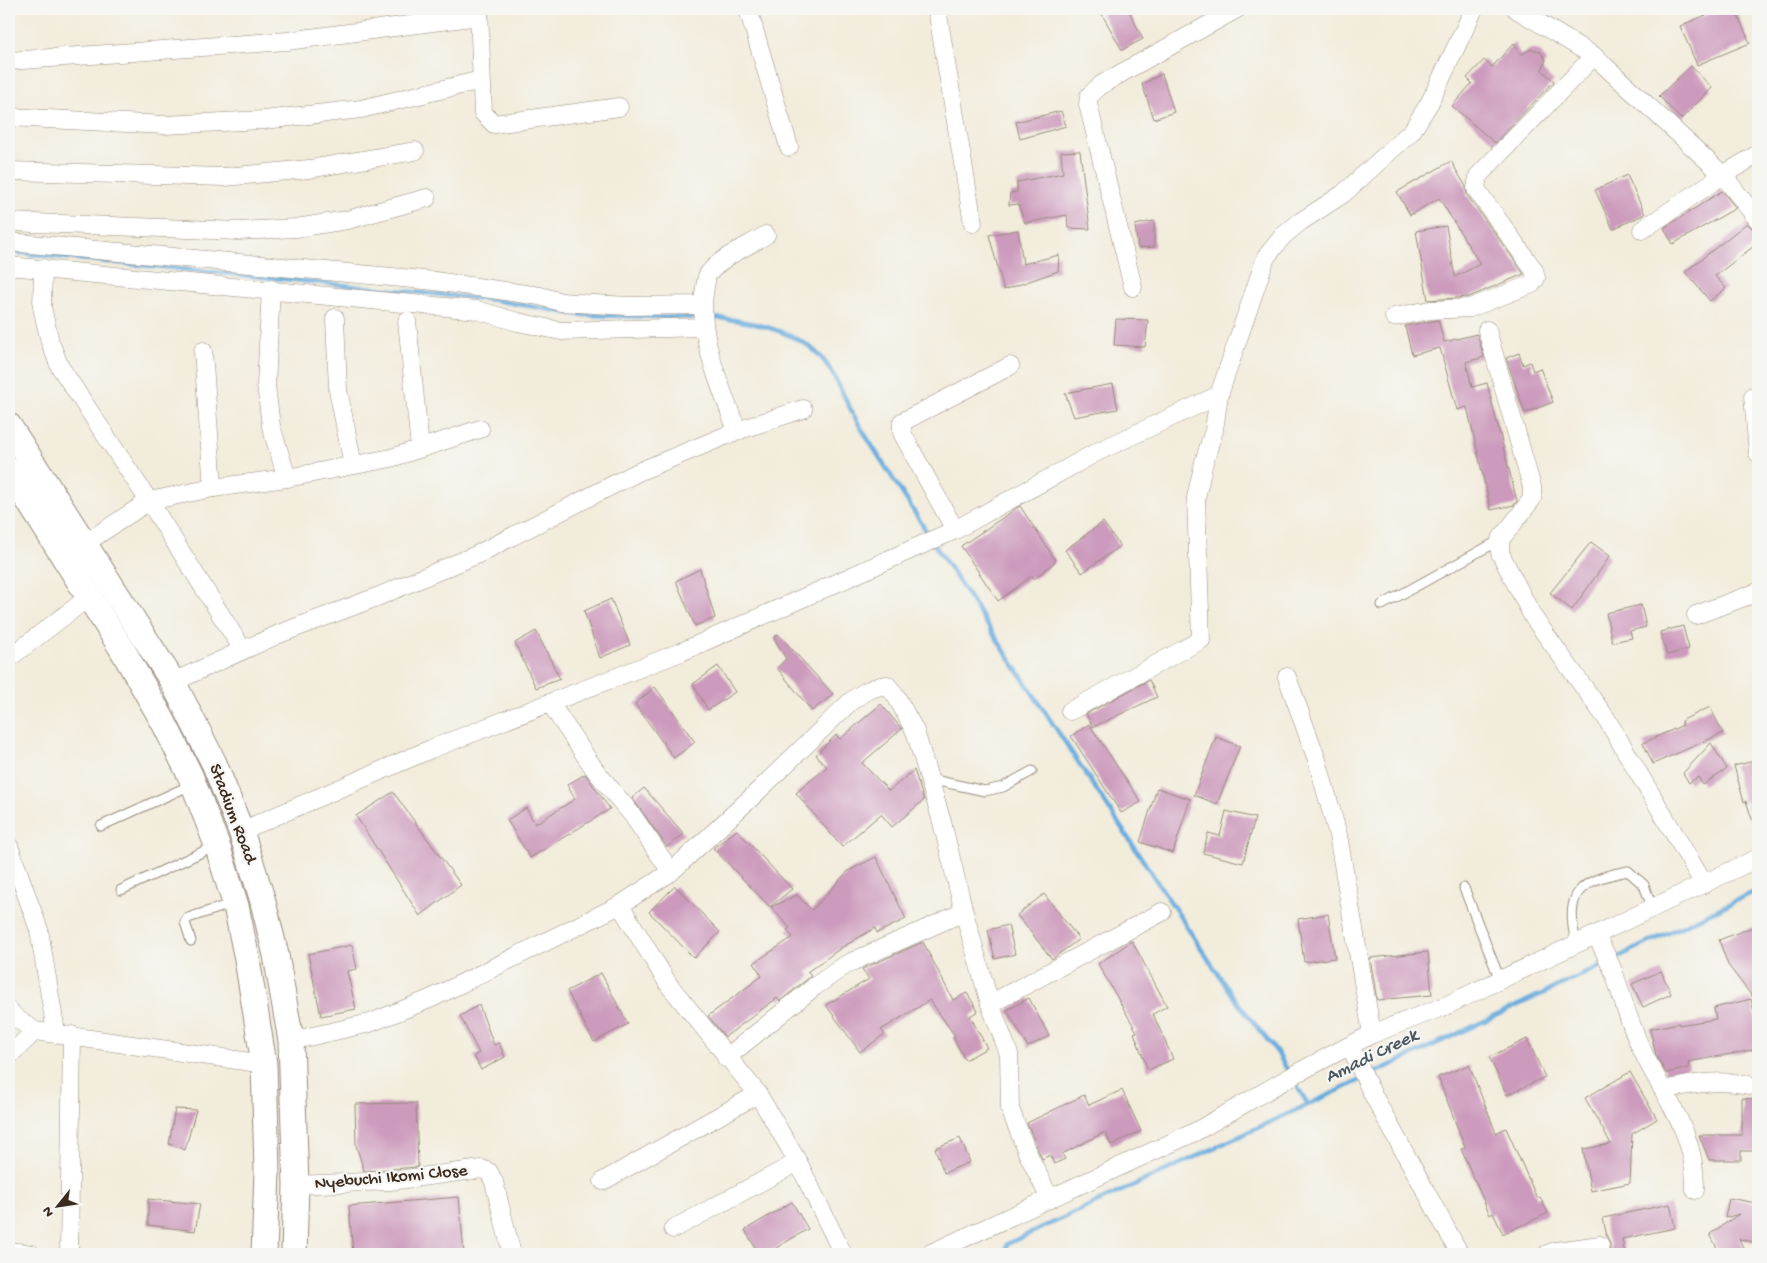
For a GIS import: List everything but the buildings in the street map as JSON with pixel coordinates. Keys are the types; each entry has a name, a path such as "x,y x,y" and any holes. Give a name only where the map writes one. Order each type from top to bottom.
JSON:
{"main road":[{"name":"Stadium Road","path":"9,426 173,682 214,764 241,831 262,898 276,955 291,1042 296,1185 294,1254"},
{"name":"Stadium Road","path":"9,470 89,596 163,721 193,784 217,845 234,903 247,959 264,1064 267,1172 264,1254"},
{"path":"247,959 276,955"}],"street":[{"path":"748,9 789,147"},
{"path":"937,9 973,223"},
{"path":"1133,287 1088,104 1089,96 1101,85 1237,9"},
{"path":"1070,711 1201,640 1202,622 1196,538 1196,498 1214,430 1219,395 1266,257 1283,236 1300,222 1342,194 1412,131 1430,102 1474,9"},
{"path":"1516,9 1594,56 1723,175 1758,220"},
{"path":"9,61 287,41 479,12 483,113 494,124 619,106"},
{"path":"1394,317 1430,310 1470,308 1532,284 1536,278 1534,270 1476,188 1475,183 1478,176 1594,56"},
{"path":"9,118 166,125 264,120 361,109 481,80"},
{"path":"9,171 225,177 308,169 415,151"},
{"path":"1642,230 1723,175 1758,154"},
{"path":"9,222 239,231 296,228 347,220 427,198"},
{"path":"737,431 716,372 704,327 701,305 707,274 720,262 766,235"},
{"path":"9,242 435,280 540,296 561,302 628,306 701,305"},
{"path":"9,266 477,310 518,322 561,331 704,327"},
{"path":"42,268 42,307 50,342 60,367 149,501 243,650"},
{"path":"271,290 266,385 271,426 286,478"},
{"path":"335,318 338,390 353,465"},
{"path":"407,321 420,448"},
{"path":"1487,330 1532,487 1532,499 1500,540 1500,553 1533,617 1606,718 1704,884"},
{"path":"203,351 213,488"},
{"path":"949,533 902,433 902,422 1010,366"},
{"path":"241,831 431,749 681,652 920,546 949,533 1097,452 1219,395"},
{"path":"1753,396 1758,453"},
{"path":"173,682 243,650 476,554 638,472 737,431 803,409"},
{"path":"84,544 149,501 213,488 286,478 391,458 480,429"},
{"path":"1696,615 1758,592"},
{"path":"9,658 89,596"},
{"path":"1287,677 1317,760 1338,835 1372,1034"},
{"path":"291,1042 370,1022 432,998 620,905 670,872 754,795 850,702 876,686 891,687 915,731 990,1004 1009,1054 1010,1109 1027,1152 1050,1199"},
{"path":"550,703 595,770 633,816 670,872"},
{"path":"9,846 39,930 64,1033 69,1254"},
{"path":"929,1254 1195,1132 1283,1083 1299,1072 1352,1052 1372,1034 1437,1009 1576,944 1600,942 1652,907 1758,858"},
{"path":"620,905 669,985 726,1058 758,1094 798,1162 844,1254"},
{"path":"726,1058 814,987 847,964 964,912"},
{"path":"990,1004 1162,912"},
{"path":"1600,942 1614,972 1643,1053 1678,1115 1692,1152 1695,1169 1695,1190"},
{"path":"9,1010 16,1018 35,1031 64,1033 264,1064"},
{"path":"9,1056 35,1031"},
{"path":"1352,1052 1372,1093 1460,1254"},
{"path":"1664,1090 1697,1082 1738,1082 1758,1086"},
{"path":"603,1181 758,1094"},
{"path":"673,1229 798,1162"},
{"name":"Nyebuchi Ikomi Close","path":"296,1185 390,1181 482,1170 489,1172 494,1182 512,1254"},
{"path":"1547,1254 1556,1250 1600,1245"},
{"path":"9,1251 31,1254"}],"lane":[{"path":"1382,605 1500,540"},
{"path":"929,779 985,791 994,790 1032,771"},
{"path":"101,826 193,784"},
{"path":"121,890 217,845"},
{"path":"1576,944 1571,920 1573,902 1581,887 1602,876 1628,871 1644,885 1652,907"},
{"path":"1464,888 1500,980"},
{"path":"191,941 185,922 188,918 234,903"}],"waterway":[{"path":"9,252 494,300 581,315 701,318"},
{"path":"709,318 736,320 766,327 794,337 816,352 829,367 857,421 930,537"},
{"path":"934,544 1234,998 1277,1052 1289,1073"},
{"name":"Amadi Creek","path":"1612,960 1758,890"},
{"name":"Amadi Creek","path":"1368,1076 1605,964"},
{"path":"1293,1079 1308,1105"},
{"name":"Amadi Creek","path":"1004,1254 1007,1244 1361,1080"}]}
